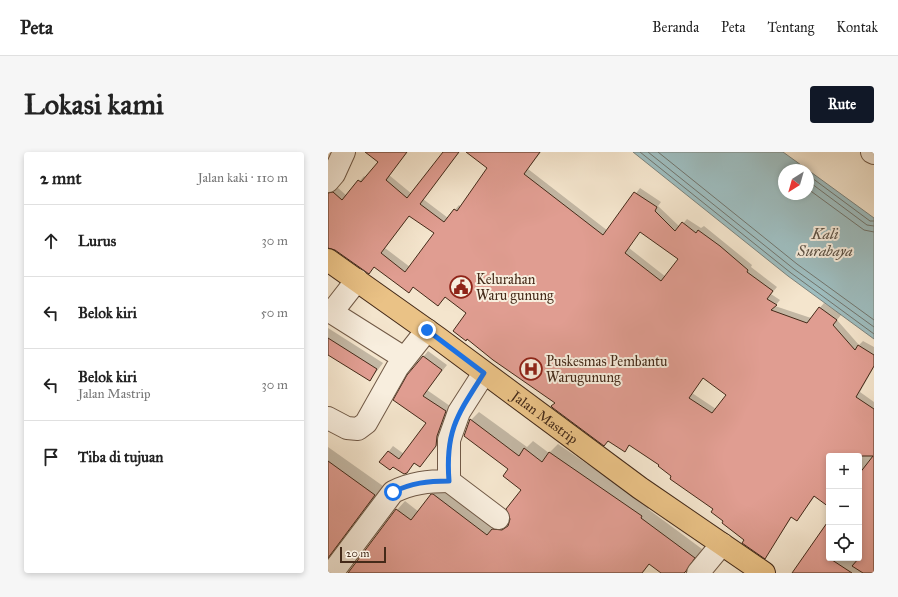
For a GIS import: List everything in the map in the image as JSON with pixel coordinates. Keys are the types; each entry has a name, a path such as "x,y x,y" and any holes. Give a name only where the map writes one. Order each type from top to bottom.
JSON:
{"main road":[{"name":"Jalan Mastrip","path":"328,260 427,330 640,488 712,556 764,573"}],"street":[{"path":"328,181 334,174 344,152"},
{"path":"357,280 330,311 404,358"},
{"path":"328,418 347,428 358,429 366,423 404,358 427,330"},
{"path":"449,481 449,440 459,412 484,373"},
{"path":"332,573 393,492 405,486 427,481 449,481 498,518"}],"water":[{"name":"Kali Surabaya","path":"633,152 783,152 800,164 778,164 778,200 814,200 814,174 874,218 874,339 788,276"}],"building":[{"path":"365,152 407,152 386,180 407,198 443,152 459,152 420,204 444,222 454,209 457,211 487,168 466,152 540,152 524,174 603,235 634,192 657,207 655,211 675,231 682,222 696,233 698,230 720,246 748,270 747,272 773,291 767,299 777,305 771,310 807,323 819,307 837,320 833,325 855,350 858,345 874,355 874,366 856,397 874,409 874,573 863,573 852,566 856,561 862,561 862,470 873,456 862,456 862,453 826,453 826,505 814,496 797,521 791,517 765,559 742,543 744,540 722,523 723,521 711,512 713,509 670,479 671,476 658,466 659,465 629,445 625,452 608,441 604,446 553,408 551,406 555,403 493,360 467,339 466,341 453,331 466,313 445,297 438,306 413,287 409,293 374,267 369,274 335,250 328,248 328,193 333,192 342,200 358,180 361,182 378,162","holes":["409,216 434,233 405,272 381,253","640,232 678,259 661,281 625,253","703,378 726,395 712,413 689,398"]},
{"path":"328,338 377,369 370,381 328,355"},
{"path":"423,356 442,370 423,396 446,411 437,436 436,446 420,467 414,463 407,473 404,474 393,467 390,470 379,462 388,451 399,459 426,423 393,400 407,375"},
{"path":"470,419 519,456 524,448 542,462 549,452 642,516 641,518 695,558 684,573 661,573 649,564 642,573 348,573 396,509 411,520 431,494 487,535 492,529 502,530 508,526 510,519 506,509 521,490 503,476 508,469 464,436"},
{"path":"328,461 375,495 328,558"},
{"path":"826,524 826,561 834,561 852,573 792,573"}],"place":[{"name":"Kelurahan Waru gunung","path":"461,287"},
{"name":"Puskesmas Pembantu Warugunung","path":"531,369"}],"route":[{"path":"393,492 405,486 427,481 449,481 449,440 459,412 484,373 427,330"}]}
